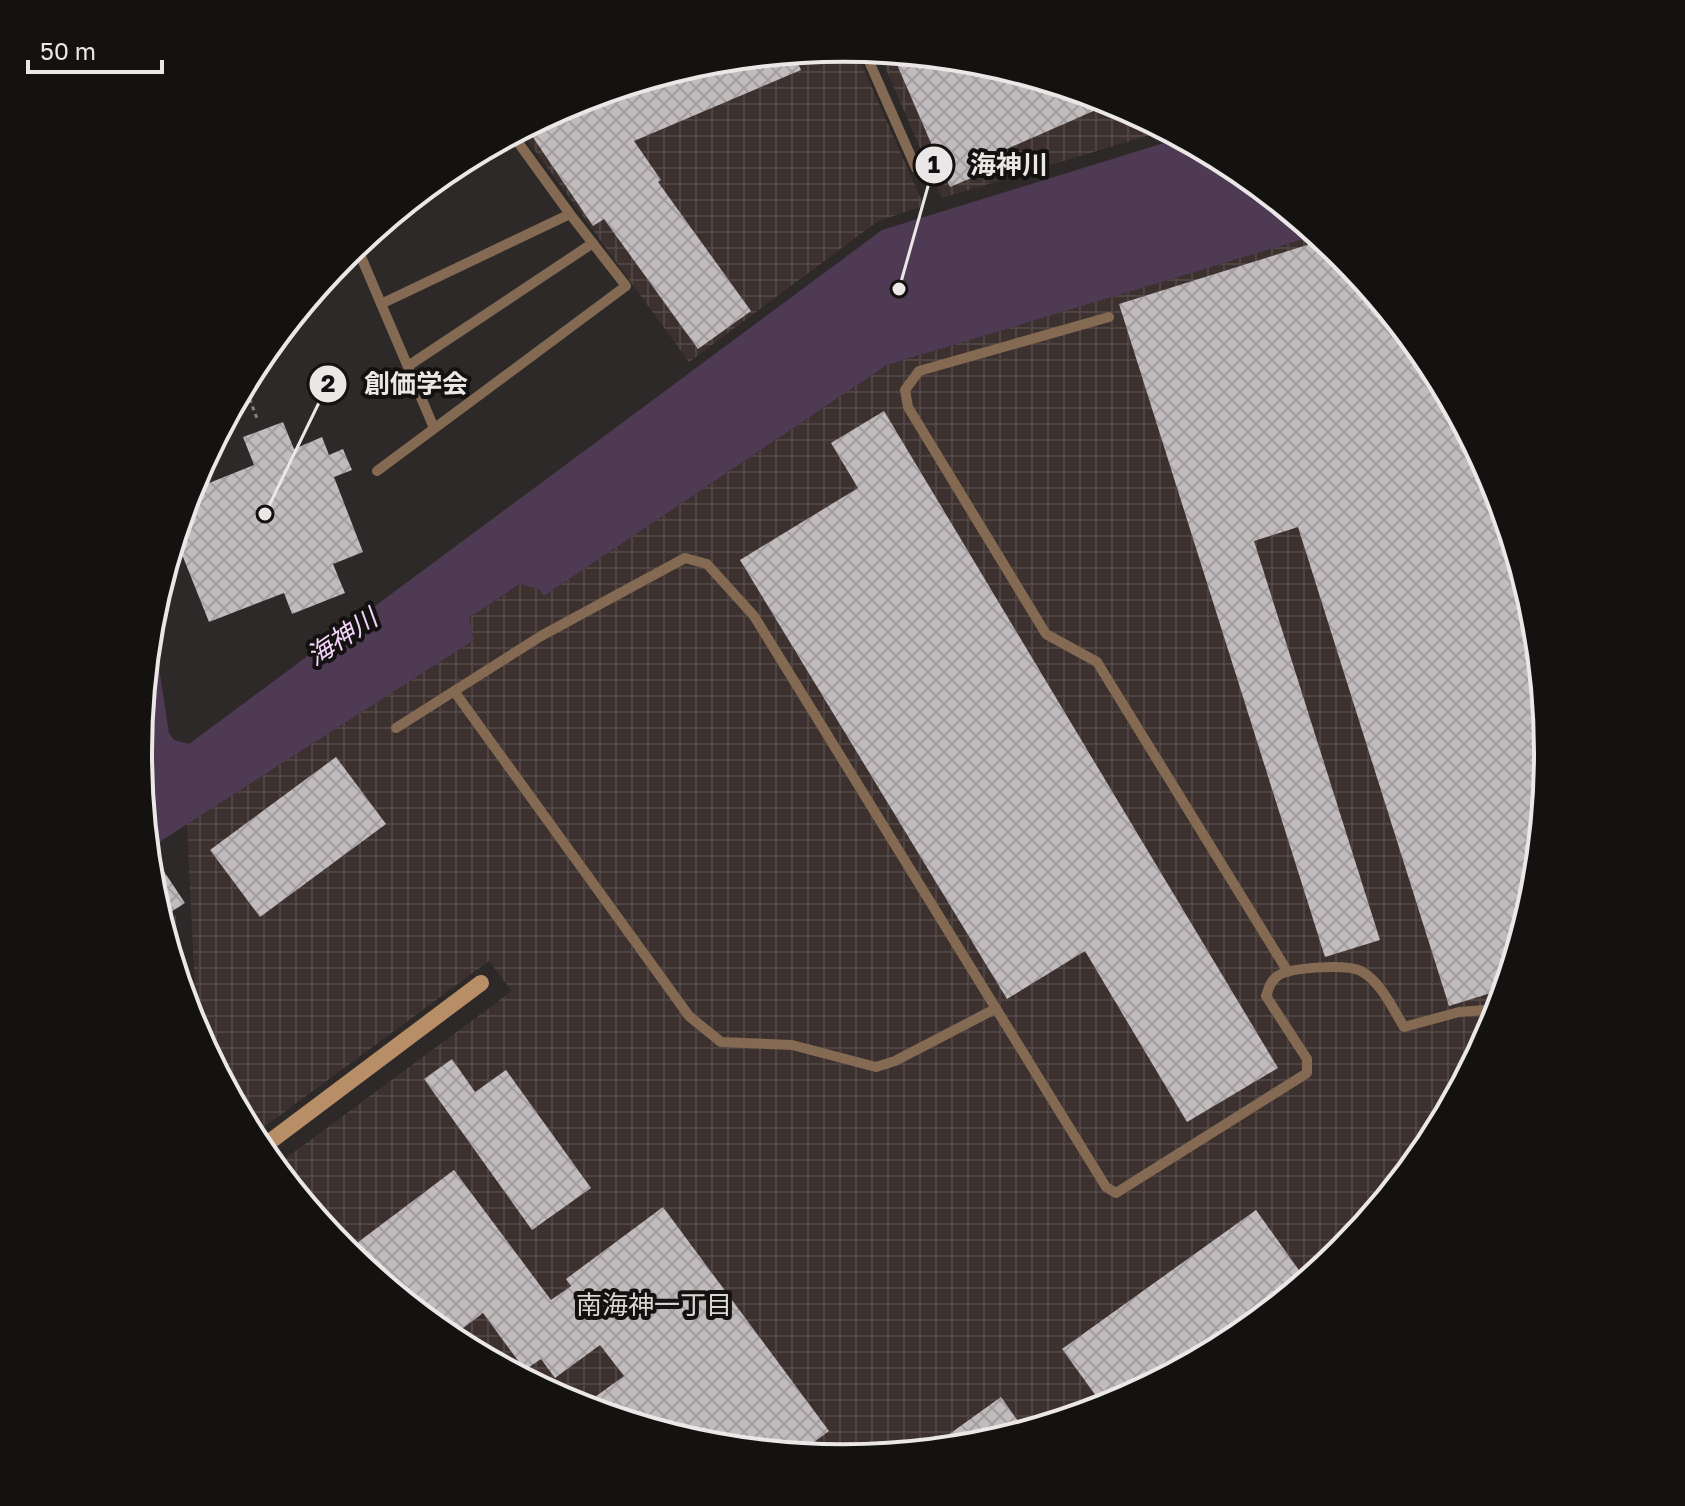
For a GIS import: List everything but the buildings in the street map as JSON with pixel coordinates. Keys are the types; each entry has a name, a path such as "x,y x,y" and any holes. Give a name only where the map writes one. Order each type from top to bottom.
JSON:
{"street":[{"path":"271,1141 481,983"}],"lane":[{"path":"870,63 916,168"},
{"path":"377,471 626,286 519,143"},
{"path":"381,304 570,214"},
{"path":"408,366 593,243"},
{"path":"361,257 434,428"},
{"path":"1109,317 919,371 905,390 908,407 1046,634 1097,662 1288,972"},
{"path":"396,728 541,636 685,558 707,564 754,616 1106,1187 1116,1193 1307,1073 1307,1059 1266,996 1270,983 1288,972 1313,967 1360,970 1377,985 1404,1027 1459,1012 1484,1010"},
{"path":"454,691 689,1016 721,1042 792,1045 876,1067 895,1061 995,1009"}],"path":[{"path":"249,398 258,421"}],"shaded area":[{"path":"861,62 924,206 878,221 689,362 526,139 620,99 708,75 797,63"},
{"path":"883,63 977,75 1021,86 1065,99 1151,135 942,198"},
{"path":"1304,239 1362,297 1391,332 1441,408 1481,489 1510,574 1528,663 1534,753 1532,798 1528,843 1510,932 1497,975 1462,1059 1441,1099 1391,1174 1331,1242 1298,1273 1226,1328 1188,1351 1148,1373 1065,1407 977,1431 933,1438 888,1443 797,1443 708,1431 664,1420 620,1407 537,1373 459,1328 387,1273 354,1242 284,1160 512,991 489,961 263,1128 223,1059 194,991 187,824 474,640 469,618 521,584 538,589 544,596 887,365"}],"water":[{"path":"1165,143 1226,178 1304,239 887,365 544,596 538,589 520,584 469,618 474,640 157,844 152,753 158,659 169,733 174,740 189,744 882,230"},
{"path":"176,915 177,938 175,932 172,918"}],"place":[{"name":"海神川","path":"899,289"},
{"name":"創価学会","path":"265,514"}],"district":[{"name":"南海神一丁目","path":"654,1305"}]}
